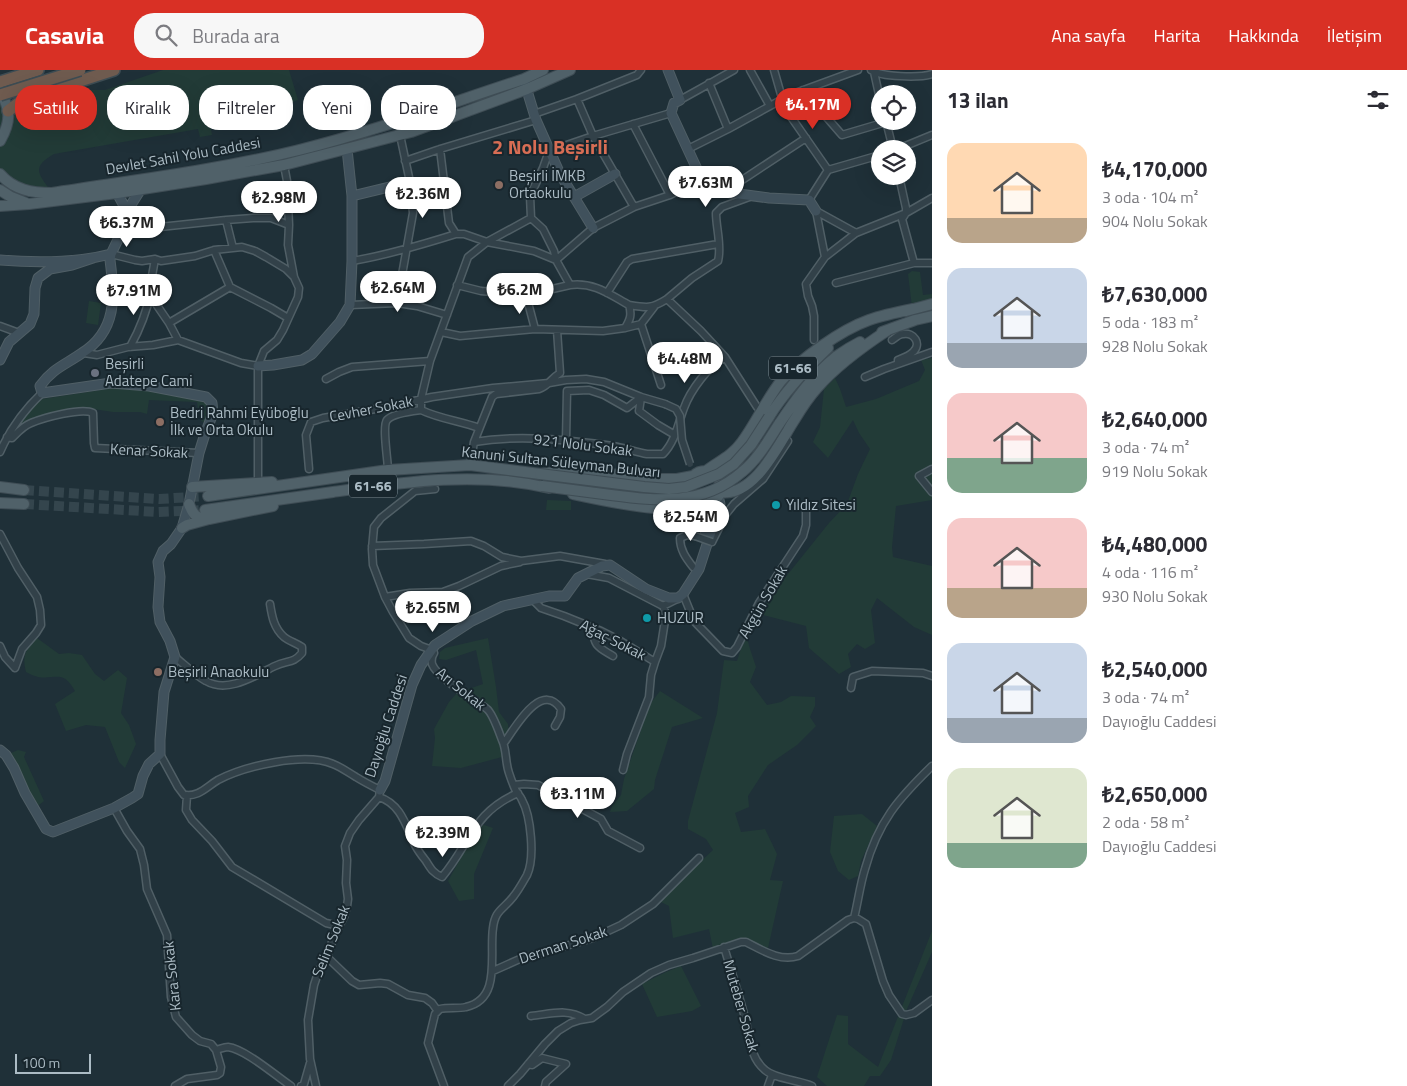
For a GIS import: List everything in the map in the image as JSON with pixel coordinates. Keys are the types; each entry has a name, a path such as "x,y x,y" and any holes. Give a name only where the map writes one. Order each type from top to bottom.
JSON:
{"highway":[{"path":"0,74 12,70"},
{"path":"0,82 38,70"},
{"path":"0,96 80,70"},
{"path":"8,111 24,99 114,70"}],"main road":[{"name":"Devlet Sahil Yolu Caddesi","path":"0,206 117,193 206,180 284,165 411,132 525,84 544,70"},
{"name":"Devlet Sahil Yolu Caddesi","path":"0,174 10,184 22,190 52,193 204,170 300,150 570,70"},
{"path":"0,91 7,103 9,117 6,130 0,141"},
{"path":"0,190 28,204"},
{"name":"Kanuni Sultan Süleyman Bulvarı","path":"208,496 388,470 470,465 644,487 669,489 686,486 719,474 734,464 751,445 779,401 806,369 828,348 854,331 884,318 932,304"},
{"name":"61-66","path":"540,474 574,470 656,479 677,479 699,474 730,456 742,443 780,382 794,367 846,331 867,321 913,309"},
{"name":"Kanuni Sultan Süleyman Bulvarı","path":"207,515 266,508 311,495 390,484 471,479 514,481 644,500 671,500 689,497 725,484 742,472 761,454 796,398 813,378 837,356 860,342 888,330 932,316"},
{"name":"61-66","path":"542,486 585,497 658,509 677,510 710,502 719,494 728,494 741,489 766,466 817,388 858,349 888,330"},
{"path":"701,503 693,499 689,489 690,482 699,474 713,474 718,478 721,485 719,494"},
{"name":"61-66","path":"192,487 259,482 311,482"},
{"path":"0,487 24,490"},
{"path":"0,503 24,504"},
{"path":"189,504 193,513 198,518 207,515"},
{"name":"61-66","path":"182,528 207,515"}],"street":[{"path":"405,161 535,117 637,75 641,70"},
{"path":"668,70 680,100"},
{"path":"734,70 674,104 671,113 703,182 724,192 809,200"},
{"path":"750,70 770,106"},
{"path":"774,70 789,114 828,170"},
{"path":"688,149 782,98 858,70"},
{"path":"872,71 882,75 925,76 932,74"},
{"path":"872,71 876,85"},
{"path":"709,83 728,129"},
{"path":"525,84 535,117 549,151 560,174 593,228"},
{"path":"803,90 842,135 871,126"},
{"path":"576,99 593,136 634,207"},
{"path":"549,151 671,113"},
{"path":"633,124 670,196"},
{"path":"397,303 413,213 410,182 400,135"},
{"path":"916,142 932,135"},
{"path":"724,192 806,138"},
{"path":"84,353 97,355 130,347 178,340 241,363 258,366 302,360 312,354 340,322 350,306 352,196 347,149"},
{"path":"440,149 449,223 456,234"},
{"path":"549,151 530,196 531,218 543,229 554,251 556,260 570,285"},
{"path":"809,200 828,170 871,158"},
{"path":"258,478 258,366 264,351 277,340 293,310 299,288 294,277 288,245 290,225 284,165"},
{"path":"574,197 615,174"},
{"path":"352,196 410,182"},
{"path":"556,260 593,228 634,207 670,196 703,182"},
{"path":"901,185 906,208 906,213 902,219 914,263"},
{"path":"42,393 40,386 47,376 84,353 101,337 111,319 113,298 111,254 122,231 127,212 140,189"},
{"path":"117,193 127,212"},
{"path":"441,332 460,336 535,329 603,331 641,324 654,307 718,261 716,213 722,207 753,196"},
{"path":"814,340 814,316 806,284 826,257 856,233 906,213 932,198"},
{"path":"809,200 816,211 826,257"},
{"path":"816,211 856,233"},
{"path":"122,231 226,220 270,218 290,225"},
{"path":"421,399 430,361 468,257 487,242 531,218"},
{"path":"226,220 233,248"},
{"path":"352,261 406,250 456,234 534,251 556,260"},
{"path":"607,293 627,262 632,259 718,244"},
{"path":"0,360 9,342 30,324 34,314 35,288 38,278 50,270 111,254 142,261 155,259 161,261 195,256 214,250 242,247 254,251 286,269 294,277"},
{"path":"214,250 230,287 288,318"},
{"path":"0,260 23,262 93,258"},
{"path":"130,347 140,330 145,316 152,290 155,259"},
{"path":"836,283 914,263 932,263"},
{"path":"457,285 481,291 526,295 570,285 586,284 596,287 629,305 654,307"},
{"path":"170,323 230,287"},
{"path":"152,290 156,304 170,323 178,340"},
{"path":"526,295 535,329"},
{"path":"667,299 725,357 757,407"},
{"path":"350,306 397,303 447,314"},
{"path":"625,328 631,319 629,305"},
{"path":"641,324 661,386"},
{"path":"0,326 19,333"},
{"path":"470,465 474,442 492,397 496,394 545,387 552,378 560,373 558,330"},
{"path":"892,340 903,334 912,334 918,344 913,352 898,360 898,364"},
{"path":"865,377 932,352"},
{"path":"641,397 639,411 674,435 684,406 691,393 706,373 725,357"},
{"path":"326,379 352,367 430,361"},
{"path":"549,383 586,378 604,382 676,409 680,416 682,440 690,464 699,474"},
{"name":"Cevher Sokak","path":"309,469 306,435 311,422 421,399 493,388 549,383"},
{"path":"0,452 6,436 16,421 42,393 111,384 149,386 206,397 212,403 213,413 199,453 189,504 182,528 171,544 163,551 158,562 160,622 170,641 175,657 207,682 228,686 280,664 297,660 302,653 302,647 296,642 285,638 272,620 270,604"},
{"path":"566,440 567,391 589,390 604,395 627,408 641,397"},
{"name":"Cevher Sokak","path":"388,470 385,424 390,418 409,411 421,410 421,399"},
{"name":"Kenar Sokak","path":"6,436 12,438 30,423 81,410 94,413 95,448 199,453"},
{"path":"421,410 479,428"},
{"name":"921 Nolu Sokak","path":"474,442 488,439 515,438 566,440 626,448 646,454 663,454 674,435"},
{"path":"693,567 680,547 680,538 695,536 712,542 726,514 734,504 763,479 788,441"},
{"path":"932,469 919,476 932,492"},
{"path":"432,650 421,646 409,638 385,598 373,565 372,546 374,527 381,518 415,491 435,489"},
{"path":"585,574 609,578 663,606 680,596 699,569 720,504 719,494"},
{"path":"691,579 693,567 702,546 706,530 706,519 701,503"},
{"name":"Akgün Sokak","path":"680,596 694,621 723,651 732,652 737,647 759,604 803,536 806,525 806,504"},
{"path":"0,534 18,568 37,597 41,625 22,649 15,668 5,657 0,646"},
{"path":"372,546 471,541 484,546 502,557 520,561"},
{"path":"385,598 410,593 443,592 501,566 520,561 560,556 610,565 646,588 668,598 680,596"},
{"name":"Dayıoğlu Caddesi","path":"379,793 385,781 412,685 421,665 435,645 472,621 503,606 548,596 565,596 578,578 602,566 610,565"},
{"name":"Ağaç Sokak","path":"533,600 541,608 594,628 619,640 655,662 661,646 666,614 663,606"},
{"path":"594,628 595,643 599,648 614,656"},
{"name":"Arı Sokak","path":"432,650 434,653 431,659 432,665 444,679 490,713 504,743 508,771 527,812 530,841 528,874 512,899 495,918 492,935 493,971 481,1001 466,1007 437,1010"},
{"path":"175,657 164,692 160,754 184,795 195,795 218,780 275,762 317,759 334,764 363,781 397,808 415,846 435,874 442,877 472,831 489,810 518,793"},
{"path":"623,770 627,754 649,697 651,675 655,662"},
{"path":"851,688 853,677 872,671 923,673 932,676"},
{"path":"504,743 527,711 537,702 546,699 556,703 560,709 560,717 555,726"},
{"path":"0,750 6,755 14,768 25,793 46,829 53,832 114,808 138,794 143,776 149,764 160,754"},
{"path":"854,918 865,868 878,833 889,813 906,791 932,766"},
{"path":"514,784 538,785 601,819 608,831 640,848"},
{"name":"Selim Sokak","path":"310,1062 308,1012 314,985 344,917 348,899 345,846 350,832 379,793"},
{"path":"187,795 186,810 192,820 212,841 232,867 326,923 339,926"},
{"name":"Kara Sokak","path":"114,808 140,849 144,865 146,889 166,929 171,997 176,1018 192,1035 211,1044 216,1050 227,1047 238,1051 265,1067 291,1086"},
{"name":"Derman Sokak","path":"493,971 522,958 593,938 621,925 653,904 699,858"},
{"path":"508,1086 544,1044 558,1031 600,1013 623,992 651,973 732,944 746,942 777,956 792,958 798,956 848,920 854,918 866,924 883,981 889,995 902,1014 906,1016 914,1014 932,1000"},
{"name":"Muteber Sokak","path":"724,948 745,1016 750,1047 764,1070 772,1075"},
{"path":"327,958 359,985 388,984 408,994 425,998 432,1003 437,1010 428,1043 444,1086"},
{"path":"531,1016 562,1012 577,1014 586,1020"},
{"path":"175,1086 187,1079 220,1073 221,1067 216,1050"},
{"path":"528,1064 532,1066 542,1058 566,1064 546,1082 545,1086"},
{"path":"301,1086 304,1084 310,1062"},
{"path":"310,1062 316,1086"},
{"path":"768,1086 772,1075 812,1086"}],"green space":[{"path":"163,70 289,70 298,100 293,102 293,85 199,85 199,130 211,130 212,135 200,137 198,129 54,154 39,167 43,181 52,193 22,190 0,174 0,91 9,116 15,113 15,130 97,130 97,90 107,89 107,130 189,130 189,85 120,85"},
{"path":"912,271 920,272 923,295 932,294 932,307 912,307 908,274"},
{"path":"89,301 101,303 98,325 86,323"},
{"path":"932,358 932,500 896,506 892,547 893,557 932,566 932,635 914,627 877,598 871,610 875,643 865,649 857,644 848,654 851,667 839,674 809,648 806,626 763,615 768,599 829,523 847,504 870,449 853,420 828,458 813,442 820,427 824,389 835,378 846,407 876,399 919,381 925,370 921,360"},
{"path":"114,388 151,389 200,399 207,403 210,412 207,423 201,421 206,406 203,411 198,409 197,402 149,400 147,414 140,412 113,412 80,407 32,420 11,435 30,408 42,399"},
{"path":"547,500 571,501 571,510 546,510"},
{"path":"746,634 756,667 750,682 767,705 781,702 791,696 815,697 815,706 810,717 816,726 797,745 768,765 748,796 749,807 735,813 741,832 765,829 777,854 770,880 783,881 768,948 745,940 713,949 709,929 673,938 669,906 659,901 713,850 706,839 688,829 688,821 717,713 724,660 737,661"},
{"path":"37,638 59,654 82,655 95,674 104,681 118,670 127,678 121,713 129,725 136,744 125,768 119,762 105,727 86,725 66,731 55,704 75,691 67,680 58,677 38,677 26,672 25,657 30,646"},
{"path":"488,638 499,712 508,724 509,734 500,746 502,757 461,768 432,766 434,729 449,702 457,693 483,684 476,650 446,660 439,659 440,652 445,648"},
{"path":"660,691 703,718 672,727 655,780 654,789 627,811 610,812 612,806 621,795 624,779 650,704"},
{"path":"18,750 26,752 24,757 44,801 34,809 11,753"},
{"path":"862,814 877,826 861,861 858,876 849,880 838,871 830,852 834,816"},
{"path":"484,825 493,828 474,874 474,899 459,901 448,881 478,827"},
{"path":"932,931 932,952 907,1009 891,1060 880,1076 870,1076 864,1086 827,1086 817,1077 837,1015 848,1016 848,1044 878,1067"},
{"path":"681,966 701,1006 692,1011 657,1017 642,984"}],"tunnel":[{"path":"24,490 159,499 208,496"},
{"path":"24,504 158,512 205,510"}],"place":[{"name":"Beşirli İMKB Ortaokulu","path":"499,185"},
{"name":"Beşirli Adatepe Cami","path":"95,373"},
{"name":"Bedri Rahmi Eyüboğlu İlk ve Orta Okulu","path":"160,422"},
{"name":"Yıldız Sitesi","path":"776,505"},
{"name":"HUZUR","path":"647,618"},
{"name":"Beşirli Anaokulu","path":"158,672"}],"district":[{"name":"2 Nolu Beşirli","path":"550,147"}]}
